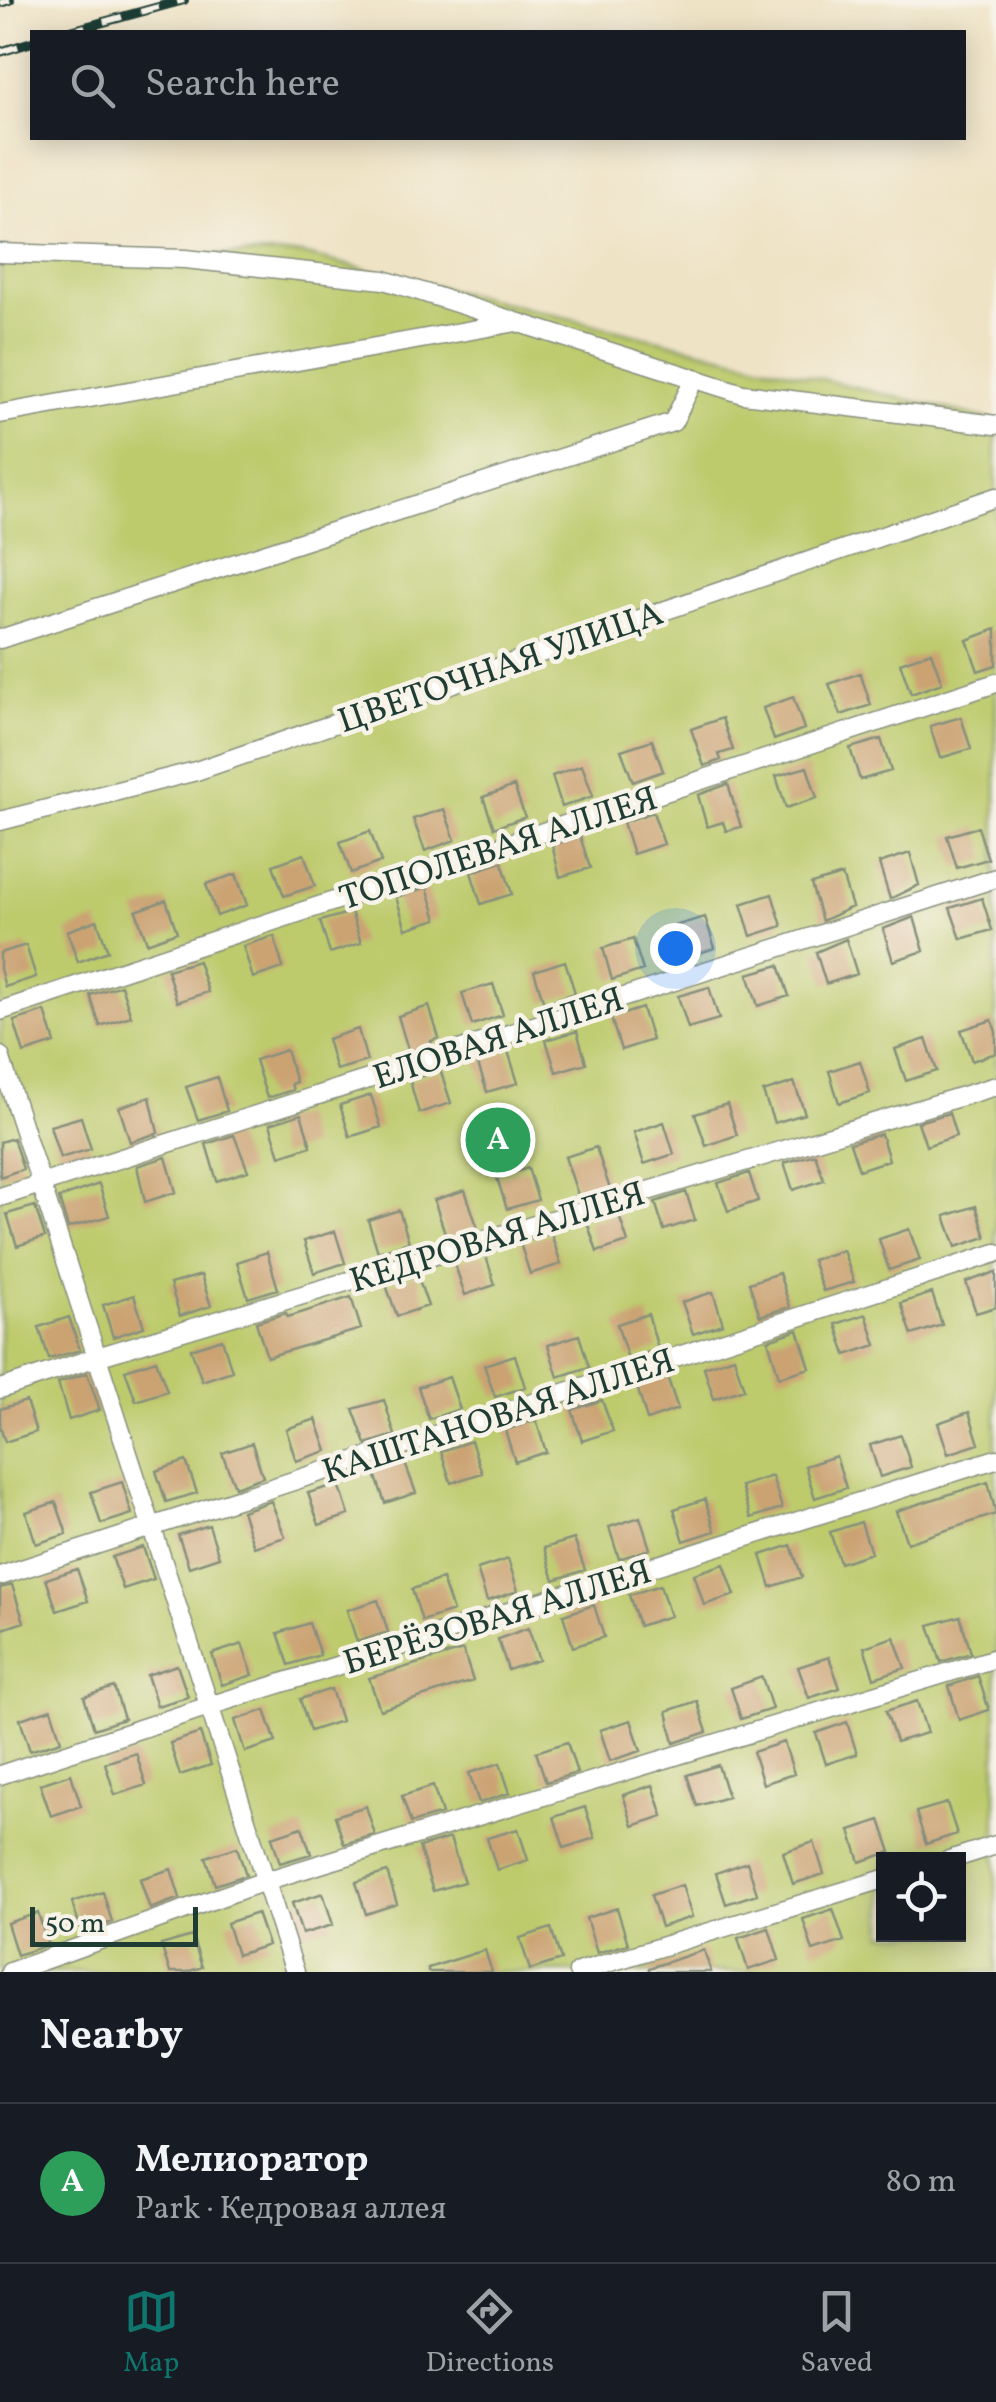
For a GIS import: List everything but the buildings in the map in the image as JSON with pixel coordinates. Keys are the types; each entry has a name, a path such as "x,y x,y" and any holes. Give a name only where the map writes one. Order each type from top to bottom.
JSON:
{"street":[{"path":"0,253 184,259 384,280 743,394 996,424"},
{"path":"0,414 518,322"},
{"path":"0,638 672,422 695,378"},
{"name":"ЦВЕТОЧНАЯ УЛИЦА","path":"0,821 196,771 996,497"},
{"name":"ТОПОЛЕВАЯ АЛЛЕЯ","path":"0,1011 996,684"},
{"name":"ЕЛОВАЯ АЛЛЕЯ","path":"0,1197 996,878"},
{"path":"0,1056 295,1972"},
{"name":"КЕДРОВАЯ АЛЛЕЯ","path":"0,1389 996,1086"},
{"name":"КАШТАНОВАЯ АЛЛЕЯ","path":"0,1576 996,1254"},
{"name":"БЕРЁЗОВАЯ АЛЛЕЯ","path":"0,1775 996,1460"},
{"path":"10,1972 265,1881 996,1658"},
{"path":"966,1855 996,1845"},
{"path":"578,1972 876,1881"}],"green space":[{"path":"301,254 996,421 996,1972 0,1972 0,257"}],"railway":[{"path":"0,3 10,0"},
{"path":"74,30 184,0"},
{"path":"0,52 30,43"}],"place":[{"name":"Мелиоратор","path":"498,1140"}]}
